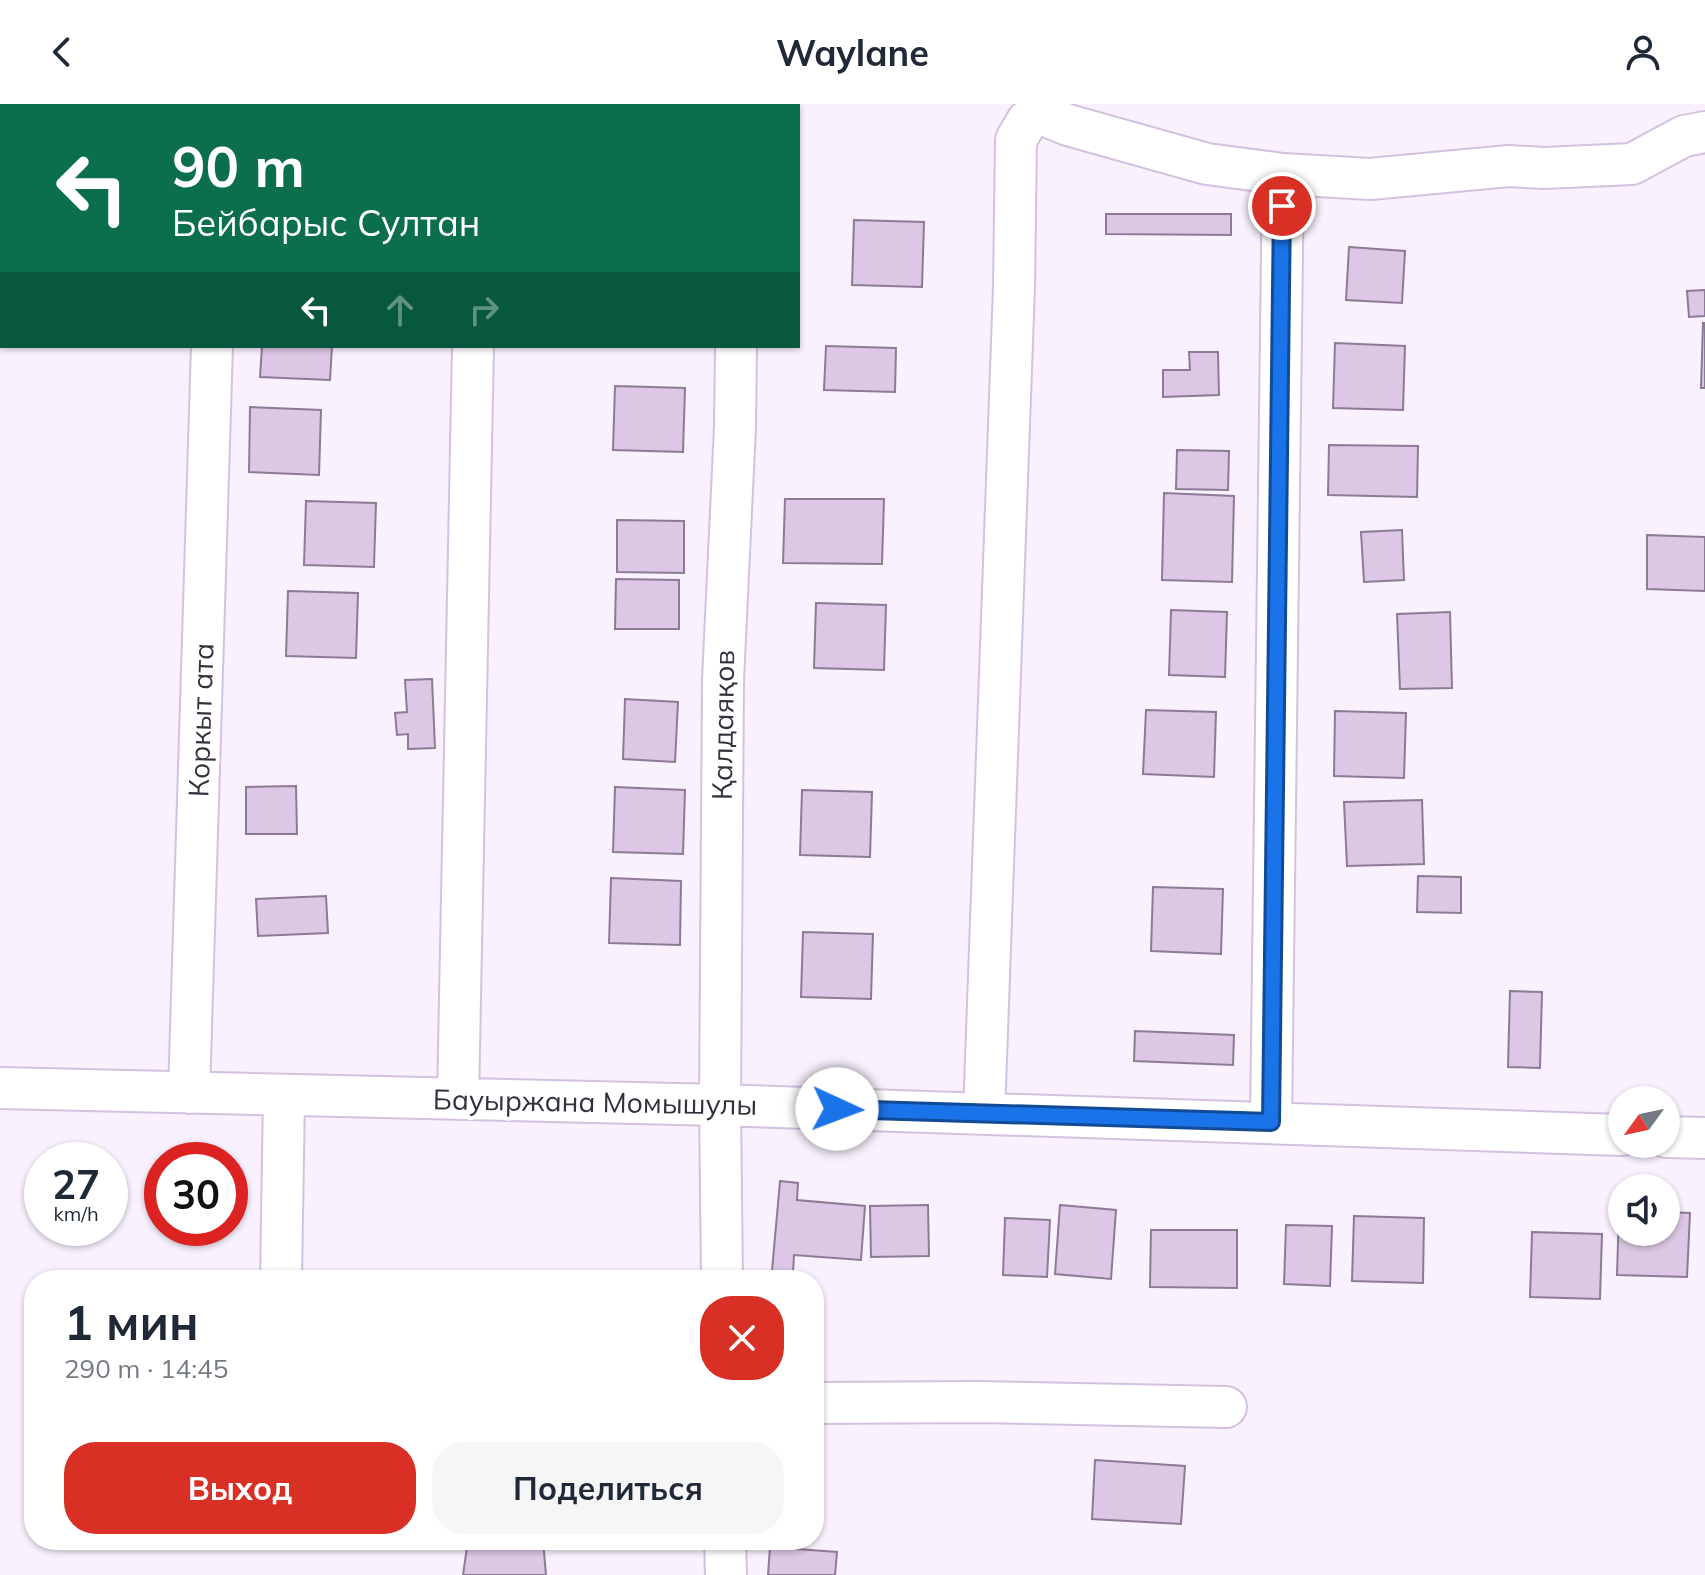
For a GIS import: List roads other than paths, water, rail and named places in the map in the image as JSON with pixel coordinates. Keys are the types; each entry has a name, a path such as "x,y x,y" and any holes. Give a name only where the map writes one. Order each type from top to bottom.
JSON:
{"street":[{"path":"984,1114 1014,287 1016,140 1027,121 1041,114 1068,125 1207,164 1283,174 1370,179 1509,166 1544,168 1632,164 1684,136 1705,132"},
{"path":"1271,1122 1283,174"},
{"name":"Коркыт ата","path":"189,1093 212,348"},
{"path":"458,1099 473,348"},
{"name":"Қалдаяқов","path":"722,1270 723,680 736,348"},
{"name":"Бауыржана Момышулы","path":"0,1088 720,1105 1608,1134"},
{"path":"281,1270 284,1095"},
{"path":"1680,1137 1705,1138"},
{"path":"824,1403 978,1402 1226,1407"},
{"path":"725,1550 726,1575"}]}
